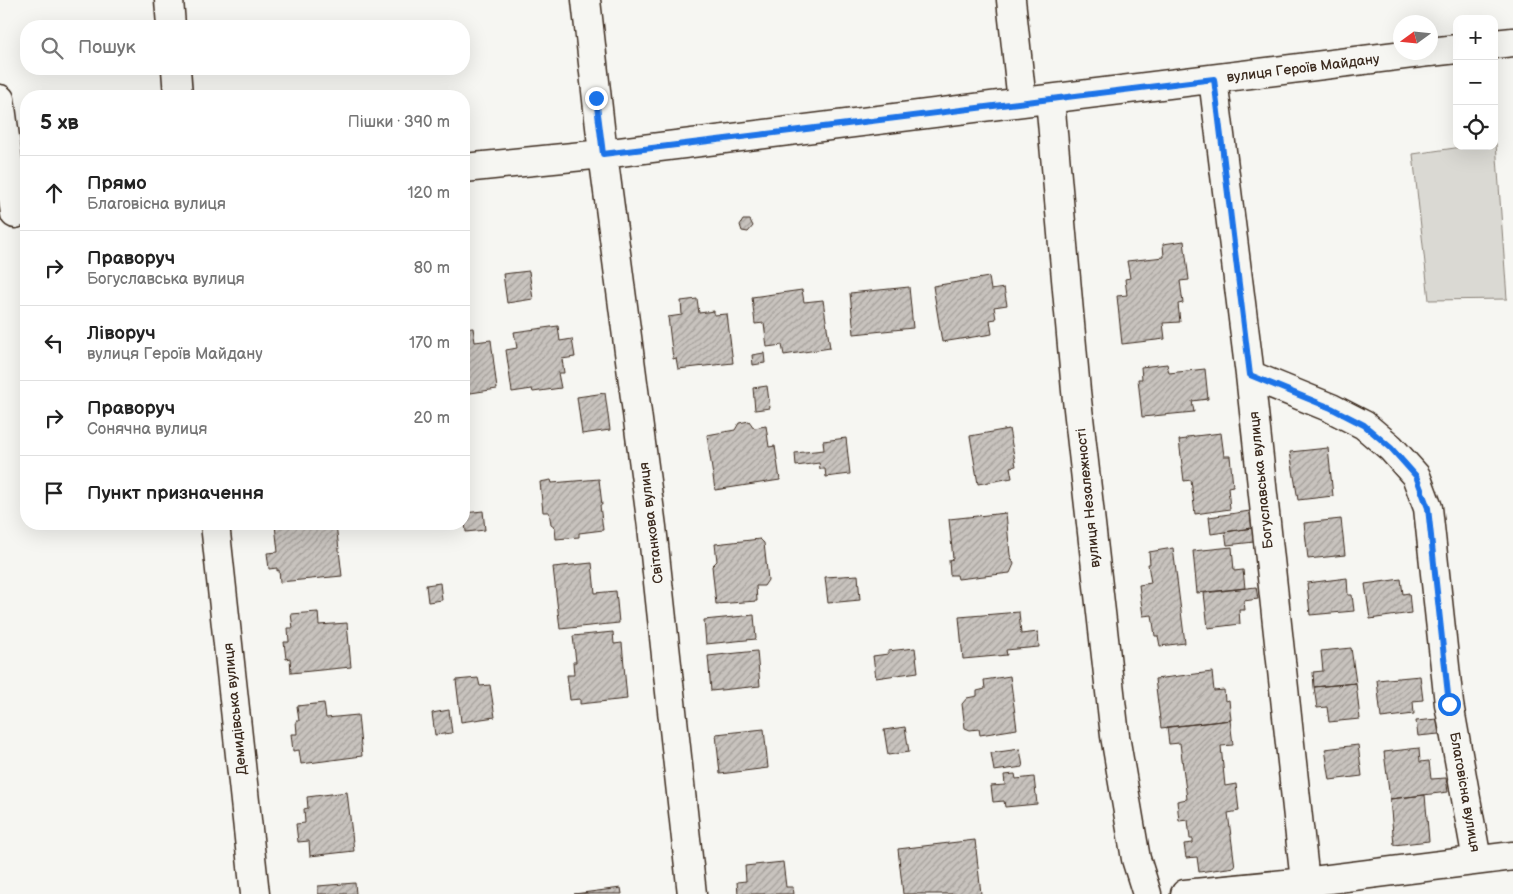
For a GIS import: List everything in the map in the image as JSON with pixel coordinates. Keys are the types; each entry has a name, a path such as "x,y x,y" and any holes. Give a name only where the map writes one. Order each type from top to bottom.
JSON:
{"street":[{"path":"169,0 171,20"},
{"name":"Світанкова вулиця","path":"586,0 603,154 652,527 692,894"},
{"path":"1010,0 1022,102"},
{"path":"1498,44 1513,42"},
{"name":"вулиця Героїв Майдану","path":"1438,51 1453,49"},
{"name":"вулиця Героїв Майдану","path":"470,167 603,154 1393,57"},
{"path":"176,75 178,90"},
{"name":"Богуславська вулиця","path":"1214,79 1250,375 1305,882"},
{"path":"0,99 14,214"},
{"name":"вулиця Незалежності","path":"1050,99 1076,391 1115,736 1136,860 1147,894"},
{"name":"Благовісна вулиця","path":"1250,375 1331,408 1364,425 1391,448 1416,476 1428,508 1449,704 1477,860"},
{"name":"Демидівська вулиця","path":"215,530 255,894"},
{"path":"1185,894 1305,882 1513,856"}],"shaded area":[{"path":"1453,148 1453,150 1496,150 1507,299 1429,300 1413,154"}],"building":[{"path":"743,220 750,220 753,226 748,232 742,231 740,225"},
{"path":"1184,241 1189,280 1180,281 1183,303 1178,304 1180,322 1163,323 1165,339 1122,344 1117,296 1127,295 1125,279 1130,278 1127,261 1164,257 1163,244"},
{"path":"529,271 533,299 507,303 503,274"},
{"path":"989,277 991,290 1004,288 1007,305 994,307 996,319 990,320 992,334 942,342 933,286"},
{"path":"909,287 913,328 854,334 850,293"},
{"path":"802,290 804,302 823,300 830,348 784,355 782,345 767,347 764,323 755,324 752,297"},
{"path":"697,299 699,313 714,311 714,315 727,314 733,363 678,369 676,358 673,359 668,317 682,315 681,301"},
{"path":"558,326 560,341 572,339 575,357 562,359 564,373 558,373 561,388 533,392 532,389 512,392 506,350 517,348 514,332"},
{"path":"470,328 473,328 475,342 491,340 497,389 470,393"},
{"path":"764,353 765,363 753,365 752,355"},
{"path":"1167,364 1169,373 1205,369 1208,399 1192,401 1194,412 1142,417 1138,379 1142,379 1141,367"},
{"path":"767,386 770,408 755,410 753,388"},
{"path":"605,393 610,430 582,434 577,397"},
{"path":"749,421 754,428 766,426 769,447 775,446 780,480 715,490 707,435 735,430 739,423"},
{"path":"1009,429 1016,466 1010,467 1012,478 978,484 970,436"},
{"path":"1221,433 1224,456 1230,456 1233,486 1228,487 1230,509 1195,514 1191,480 1184,481 1179,440 1187,439 1187,437"},
{"path":"846,438 850,474 826,477 825,469 820,469 819,463 796,466 795,453 824,450 823,441"},
{"path":"1328,448 1333,496 1298,500 1290,452"},
{"path":"599,479 603,530 579,533 579,537 556,539 555,527 551,524 549,512 543,512 540,482 551,480 552,483"},
{"path":"483,511 485,530 466,532 466,530 470,530 470,512"},
{"path":"1250,511 1252,528 1211,534 1209,517"},
{"path":"1006,513 1010,555 1014,564 1010,573 958,579 957,575 950,575 949,560 953,559 949,519"},
{"path":"1341,519 1345,555 1308,559 1304,523"},
{"path":"1252,528 1254,542 1227,545 1225,532"},
{"path":"276,530 337,530 342,576 280,582 279,570 277,571 277,568 269,569 267,553 278,552"},
{"path":"760,539 764,543 768,580 764,586 756,586 757,601 716,604 712,566 717,561 715,544"},
{"path":"1232,547 1234,571 1243,570 1245,588 1197,593 1193,551"},
{"path":"1173,548 1185,643 1160,646 1158,636 1155,636 1152,615 1143,616 1139,585 1151,583 1148,564 1150,564 1149,552"},
{"path":"592,563 595,593 616,591 619,623 560,629 553,567"},
{"path":"858,575 860,600 828,603 825,577"},
{"path":"1347,578 1348,595 1352,595 1354,611 1310,615 1307,583"},
{"path":"1401,579 1403,594 1409,593 1411,613 1370,619 1365,584"},
{"path":"440,583 442,600 428,602 426,585"},
{"path":"1256,587 1258,599 1244,601 1245,610 1239,610 1240,624 1208,628 1204,593"},
{"path":"318,612 319,625 347,623 351,667 291,673 290,658 286,659 284,642 289,642 288,628 293,628 291,614"},
{"path":"1019,612 1021,634 1038,632 1039,647 1006,650 1007,655 963,659 959,617"},
{"path":"754,615 756,639 706,644 704,620"},
{"path":"613,632 614,644 622,643 627,699 580,704 580,699 570,700 567,675 574,675 573,662 576,662 573,636"},
{"path":"915,648 918,672 876,678 873,656 888,654 888,651"},
{"path":"1351,648 1356,683 1314,687 1313,672 1323,671 1321,651"},
{"path":"757,651 760,686 711,691 708,656"},
{"path":"1212,672 1214,691 1224,690 1225,701 1229,700 1231,720 1161,728 1155,679"},
{"path":"1010,676 1017,729 980,735 979,729 970,730 965,728 962,704 967,698 977,696 977,691 985,689 984,680"},
{"path":"1420,676 1423,700 1413,701 1414,714 1381,718 1377,680"},
{"path":"478,678 480,686 490,685 495,717 461,722 456,680"},
{"path":"1356,683 1360,719 1329,722 1327,707 1317,708 1314,687"},
{"path":"324,703 326,718 358,715 362,756 301,764 299,750 293,751 291,734 297,734 296,721 299,721 297,706"},
{"path":"449,710 452,733 435,735 432,713"},
{"path":"1437,719 1439,734 1418,736 1416,721"},
{"path":"1230,720 1233,745 1221,746 1225,786 1236,784 1239,811 1228,813 1235,867 1199,872 1197,857 1186,858 1184,844 1193,843 1193,839 1190,839 1188,820 1179,821 1177,801 1187,799 1180,743 1169,744 1167,727"},
{"path":"905,727 909,752 888,755 884,730"},
{"path":"764,729 768,768 720,774 716,734"},
{"path":"1358,745 1362,776 1330,780 1325,749"},
{"path":"1419,748 1420,762 1429,761 1431,779 1446,778 1448,792 1390,799 1384,752"},
{"path":"1020,749 1023,767 994,771 991,753"},
{"path":"1015,774 1016,779 1034,777 1037,804 1005,807 1004,801 993,802 991,786 1005,785 1004,775"},
{"path":"347,792 354,851 310,856 309,841 298,842 296,824 305,823 304,809 308,808 307,797"},
{"path":"1425,795 1429,841 1394,845 1390,799"},
{"path":"975,840 981,894 903,894 898,849"},
{"path":"783,862 786,887 793,887 794,894 738,894 737,882 746,881 745,866"},
{"path":"355,883 356,894 318,894 318,886"},
{"path":"621,888 622,894 574,894"}],"route":[{"path":"596,98 603,154 1214,79 1250,375 1331,408 1364,425 1391,448 1416,476 1428,508 1449,704"}]}
